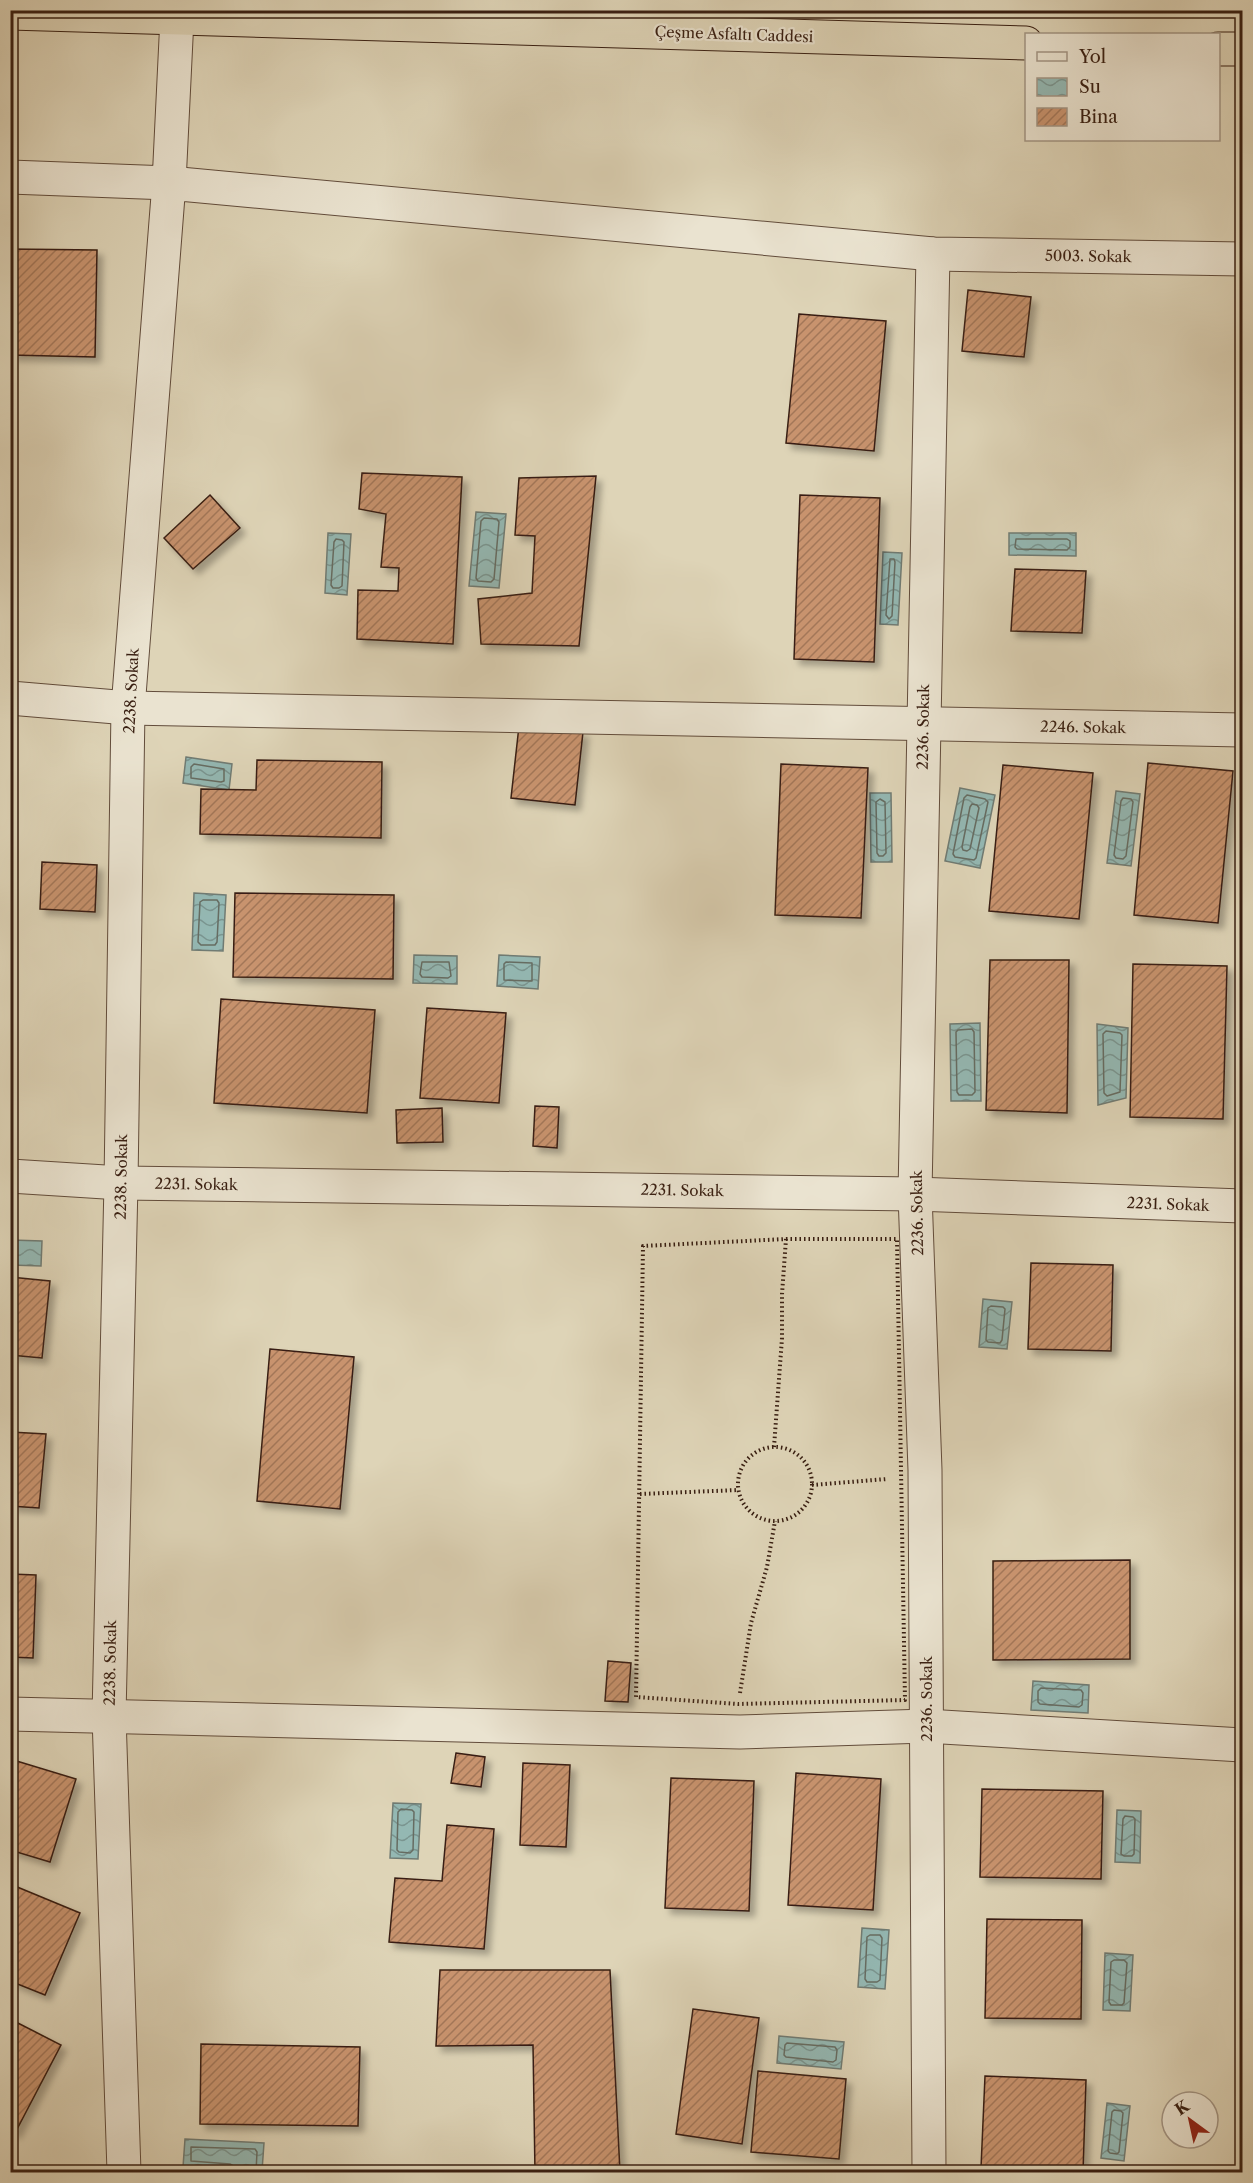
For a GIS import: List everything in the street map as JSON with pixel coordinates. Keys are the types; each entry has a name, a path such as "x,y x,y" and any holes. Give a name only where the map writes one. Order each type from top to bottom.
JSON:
{"highway":[{"name":"Çeşme Asfaltı Caddesi","path":"10,13 1025,43"},
{"path":"1220,49 1242,49"}],"street":[{"name":"2238. Sokak","path":"124,2172 109,1716 121,1183 128,708 169,183 177,18"},
{"name":"5003. Sokak","path":"10,177 169,183 933,254 1242,259"},
{"name":"2236. Sokak","path":"929,2172 926,1726 913,1474 915,1194 933,254"},
{"name":"2246. Sokak","path":"10,698 128,708 1242,730"},
{"name":"2231. Sokak","path":"10,1176 121,1183 915,1194 1242,1206"},
{"path":"10,1714 739,1718 926,1726 1242,1745"}],"path":[{"path":"774,1447 786,1239"},
{"path":"786,1239 897,1239 913,1474 905,1700 739,1718 636,1697 644,1246 786,1239"},
{"path":"774,1447 797,1454 810,1473 812,1485 805,1506 786,1519 775,1521 764,1520 747,1509 738,1490 741,1471 751,1456 762,1449 774,1447"},
{"path":"812,1485 889,1479"},
{"path":"640,1494 738,1490"},
{"path":"739,1718 751,1623 767,1567 775,1521"}],"water":[{"path":"476,512 506,514 499,588 469,586"},
{"path":"328,533 351,534 347,595 325,593"},
{"path":"1009,533 1076,533 1076,556 1009,555"},
{"path":"883,552 902,553 898,625 880,624"},
{"path":"186,757 232,764 229,790 183,783"},
{"path":"960,788 995,795 980,868 945,861"},
{"path":"1116,791 1140,794 1131,866 1107,863"},
{"path":"870,793 891,793 892,862 871,862"},
{"path":"194,893 226,895 223,951 192,950"},
{"path":"414,955 457,956 457,984 413,983"},
{"path":"499,955 540,957 538,989 497,986"},
{"path":"980,1023 981,1101 951,1101 950,1024"},
{"path":"1097,1024 1128,1028 1126,1098 1098,1105"},
{"path":"11,1240 42,1241 41,1266 11,1265"},
{"path":"983,1299 1012,1302 1007,1349 979,1347"},
{"path":"1033,1681 1089,1685 1088,1713 1031,1710"},
{"path":"393,1803 421,1804 418,1859 390,1858"},
{"path":"1117,1810 1141,1811 1140,1863 1115,1862"},
{"path":"862,1928 889,1930 885,1989 858,1987"},
{"path":"1105,1953 1133,1955 1130,2011 1103,2010"},
{"path":"779,2036 844,2042 841,2069 777,2063"},
{"path":"1107,2103 1130,2106 1124,2161 1101,2158"},
{"path":"185,2139 264,2143 262,2171 183,2167"}],"building":[{"path":"10,249 97,250 95,357 10,355"},
{"path":"968,290 1031,297 1024,357 962,351"},
{"path":"799,314 886,321 874,451 786,443"},
{"path":"362,473 462,477 453,644 357,639 358,590 398,591 399,568 381,567 386,514 359,509"},
{"path":"596,476 579,646 481,644 478,599 532,593 535,536 515,535 519,478"},
{"path":"210,495 240,528 193,569 164,538"},
{"path":"800,495 880,498 874,662 794,659"},
{"path":"1015,569 1086,571 1082,633 1011,631"},
{"path":"519,726 583,732 575,805 511,798"},
{"path":"257,760 382,762 381,838 200,834 201,789 256,790"},
{"path":"1148,763 1233,771 1218,923 1134,915"},
{"path":"781,764 868,768 861,918 775,915"},
{"path":"1003,765 1093,773 1079,919 989,911"},
{"path":"42,862 97,865 95,912 40,909"},
{"path":"235,893 394,895 393,979 233,977"},
{"path":"990,960 1069,960 1067,1113 986,1110"},
{"path":"1133,964 1227,966 1223,1119 1130,1117"},
{"path":"221,999 375,1010 367,1113 214,1103"},
{"path":"427,1008 506,1013 499,1103 420,1098"},
{"path":"535,1106 559,1107 557,1148 533,1146"},
{"path":"442,1108 443,1142 397,1143 396,1110"},
{"path":"1031,1263 1113,1265 1111,1351 1028,1349"},
{"path":"10,1277 50,1281 42,1358 10,1355"},
{"path":"270,1349 354,1357 340,1509 257,1501"},
{"path":"10,1432 46,1434 39,1508 10,1506"},
{"path":"1130,1560 1130,1659 993,1660 993,1561"},
{"path":"10,1574 36,1575 33,1658 10,1657"},
{"path":"608,1661 631,1663 628,1702 605,1701"},
{"path":"456,1753 485,1757 481,1787 451,1783"},
{"path":"10,1759 76,1779 50,1862 10,1850"},
{"path":"523,1763 570,1765 566,1847 520,1845"},
{"path":"796,1773 881,1779 873,1910 788,1905"},
{"path":"671,1778 754,1781 749,1911 665,1908"},
{"path":"982,1789 1103,1791 1101,1879 980,1877"},
{"path":"447,1825 494,1829 484,1949 389,1942 395,1878 442,1881"},
{"path":"10,1884 80,1913 45,1995 10,1981"},
{"path":"987,1919 1082,1920 1081,2019 985,2018"},
{"path":"440,1970 610,1970 620,2172 535,2172 533,2045 436,2046"},
{"path":"693,2009 759,2018 742,2144 676,2134"},
{"path":"10,2019 61,2045 15,2133 10,2131"},
{"path":"201,2044 360,2047 358,2126 200,2124"},
{"path":"758,2071 846,2079 839,2159 751,2152"},
{"path":"985,2076 1086,2080 1083,2172 981,2168"}]}
